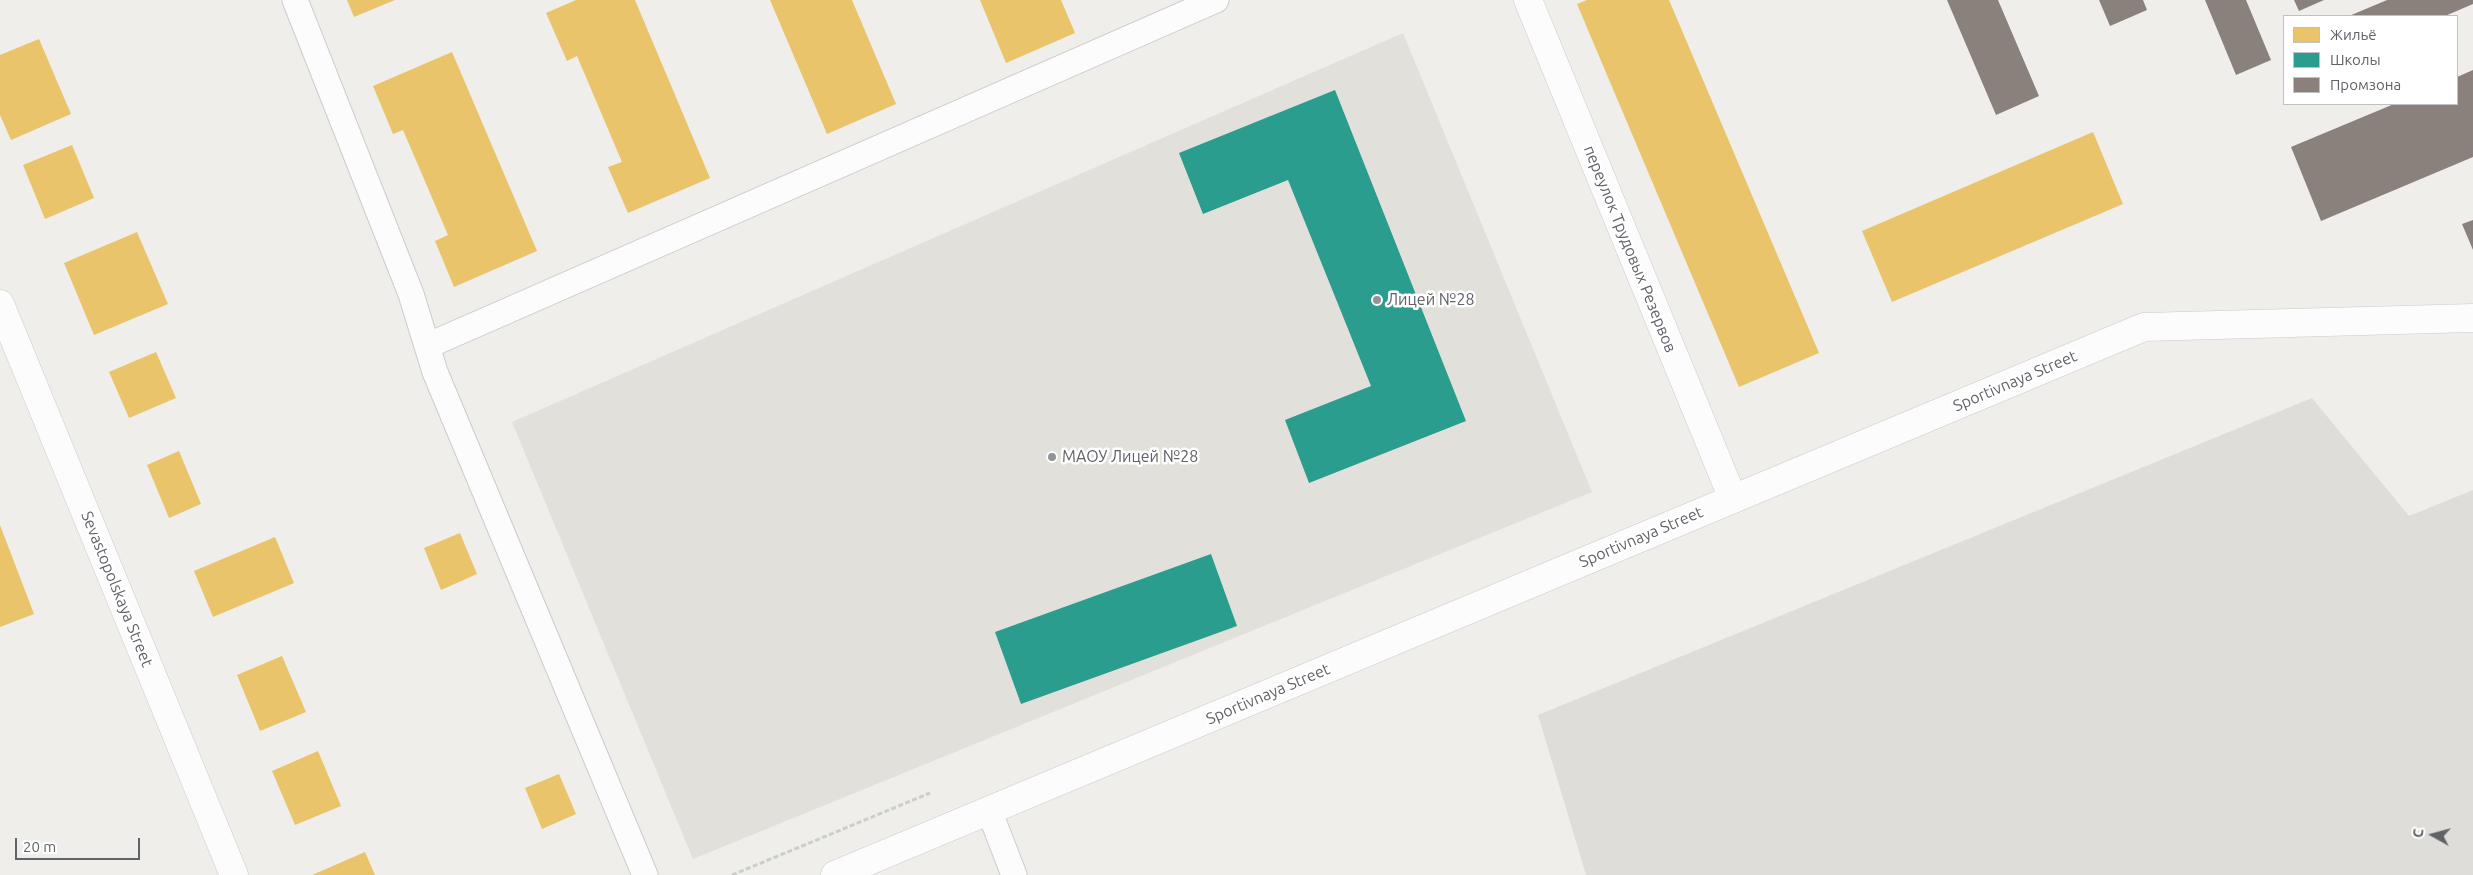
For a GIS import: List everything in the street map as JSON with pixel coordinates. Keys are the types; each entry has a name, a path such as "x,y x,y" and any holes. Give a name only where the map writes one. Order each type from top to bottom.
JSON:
{"street":[{"name":"переулок Трудовых Резервов","path":"1528,0 1733,499"},
{"name":"Sevastopolskaya Street","path":"0,304 234,875"},
{"name":"Sportivnaya Street","path":"835,875 2144,327 2473,318"}],"lane":[{"path":"295,0 411,294 435,372 645,875"},
{"path":"427,346 1216,0"},
{"path":"989,810 1014,875"}],"shaded area":[{"name":"МАОУ Лицей №28","path":"1403,33 1592,492 693,859 512,422"},
{"path":"2312,398 2409,516 2473,490 2473,875 1586,875 1538,715"}],"building: Жильё":[{"path":"347,0 395,0 354,17"},
{"path":"576,0 635,0 710,178 628,213 608,167 622,162 577,56 567,61 546,13"},
{"path":"770,0 852,0 896,104 827,134"},
{"path":"980,0 1061,0 1075,33 1006,63"},
{"path":"1587,0 1669,0 1819,353 1739,387 1577,4"},
{"path":"39,39 71,114 11,140 0,115 0,55"},
{"path":"452,52 537,251 454,287 435,241 448,235 403,130 393,134 373,86"},
{"path":"2093,132 2123,204 1892,302 1862,231"},
{"path":"72,145 94,198 45,219 23,165"},
{"path":"137,232 168,304 94,335 64,263"},
{"path":"156,352 176,398 129,418 109,372"},
{"path":"179,451 201,504 169,518 147,465"},
{"path":"0,525 34,614 0,627"},
{"path":"460,533 477,574 441,590 424,548"},
{"path":"275,537 294,583 213,617 194,571"},
{"path":"282,656 306,712 260,731 237,675"},
{"path":"318,751 341,806 295,825 272,771"},
{"path":"559,774 576,814 542,829 525,788"},
{"path":"365,852 375,875 312,875"}],"building: Школы":[{"name":"Лицей №28","path":"1335,90 1466,421 1309,483 1285,420 1371,386 1288,180 1203,214 1179,153"},
{"path":"1211,554 1237,626 1021,704 995,632"}],"building: Промзона":[{"path":"1947,0 1998,0 2039,96 1996,115"},
{"path":"2099,0 2143,0 2147,10 2110,26"},
{"path":"2205,0 2246,0 2271,60 2236,75"},
{"path":"2294,0 2324,0 2299,11"},
{"path":"2387,0 2473,0 2473,4 2447,15 2351,15"},
{"path":"2473,70 2473,157 2321,221 2291,147 2392,105 2458,105 2458,77"},
{"path":"2473,220 2473,250 2462,224"}],"place":[{"name":"Лицей №28","path":"1377,300"},
{"name":"МАОУ Лицей №28","path":"1052,457"}]}
